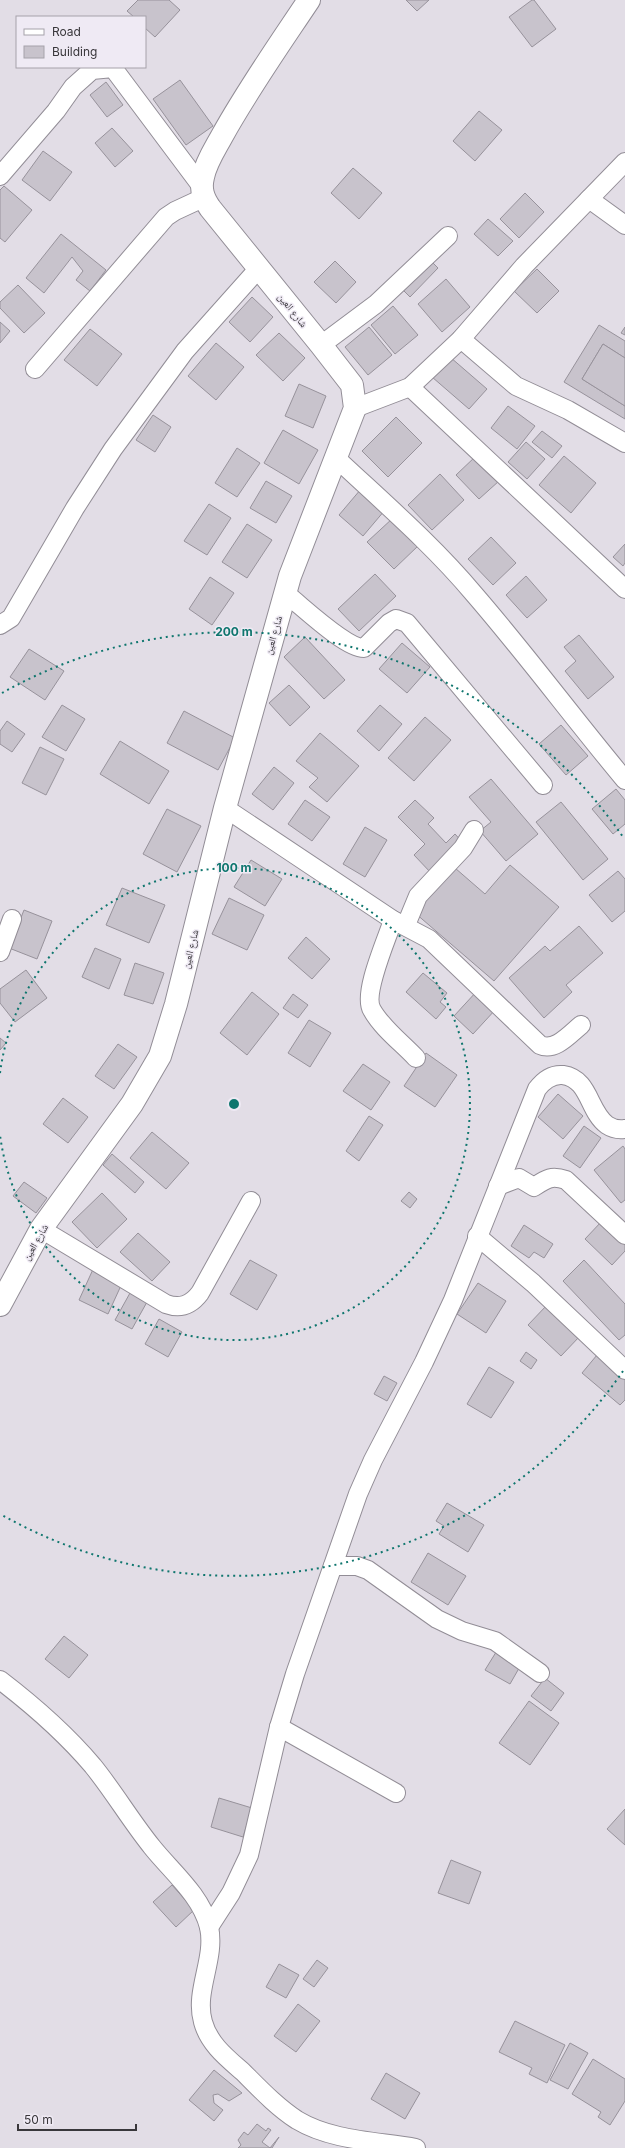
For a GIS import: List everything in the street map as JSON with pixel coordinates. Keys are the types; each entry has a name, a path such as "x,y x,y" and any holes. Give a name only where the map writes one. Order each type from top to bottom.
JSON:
{"street":[{"path":"203,192 203,176 208,161 238,108 309,0"},
{"path":"0,176 56,110 73,87 92,70 113,68 203,192"},
{"path":"355,408 410,387 461,339 524,266 625,162"},
{"path":"35,369 166,217 203,192"},
{"name":"شارع العين","path":"0,1305 41,1229 132,1104 160,1056 176,1004 225,808 285,593 355,408 352,385 259,268 203,192"},
{"path":"589,199 625,225"},
{"path":"321,345 376,304 448,236"},
{"path":"0,625 10,618 75,508 113,449 185,351 259,268"},
{"path":"461,339 516,386 568,410 625,443"},
{"path":"410,387 625,589"},
{"path":"336,458 393,511 474,593 570,715 625,780"},
{"path":"285,593 340,638 357,648 364,648 377,634 396,619 408,622 543,785"},
{"path":"225,808 399,923 440,948 540,1045 545,1047 555,1046 581,1025"},
{"path":"416,1058 376,1016 369,1003 370,989 399,923 418,896 463,848 474,830"},
{"path":"0,952 12,919"},
{"path":"209,1927 231,1893 249,1855 279,1727 361,1488 439,1331 537,1089 543,1082 551,1077 560,1075 570,1076 578,1081 602,1120 613,1128 625,1129"},
{"path":"498,1186 520,1178 534,1187 547,1178 556,1177 566,1180 625,1235"},
{"path":"41,1229 166,1304 179,1306 191,1302 200,1293 251,1201"},
{"path":"477,1236 544,1293 625,1370"},
{"path":"333,1566 357,1566 368,1570 437,1619 462,1631 495,1641 540,1673"},
{"path":"0,1680 56,1726 94,1768 150,1845 184,1883 199,1904 209,1927 209,1960 200,2007 203,2022 209,2036 218,2049 285,2111 312,2127 342,2137 416,2148"},
{"path":"279,1727 396,1793"}],"building":[{"path":"138,0 169,0 180,10 155,37 146,29 146,16 133,16 127,11"},
{"path":"406,0 429,0 417,11"},
{"path":"534,0 556,29 532,47 509,17"},
{"path":"180,80 213,126 186,145 153,99"},
{"path":"106,82 123,105 107,117 90,95"},
{"path":"479,111 502,130 475,161 453,141"},
{"path":"112,128 133,151 115,167 95,143"},
{"path":"43,151 72,172 50,201 22,180"},
{"path":"353,168 382,193 359,219 331,193"},
{"path":"4,186 32,210 5,242 0,238 0,190"},
{"path":"525,193 544,212 519,238 500,219"},
{"path":"488,219 513,241 498,256 474,234"},
{"path":"61,234 106,270 90,291 76,280 83,271 72,257 44,293 26,278"},
{"path":"430,260 438,268 410,297 401,288"},
{"path":"335,261 356,282 336,303 314,282"},
{"path":"537,269 559,291 537,313 514,291"},
{"path":"446,279 470,307 442,332 418,304"},
{"path":"18,285 45,313 24,333 0,308 0,302"},
{"path":"252,297 273,317 250,342 229,322"},
{"path":"393,306 418,335 395,354 371,325"},
{"path":"0,322 10,331 0,343"},
{"path":"599,325 625,341 625,358 603,344 582,379 625,406 625,419 564,382"},
{"path":"369,327 392,355 368,375 345,347"},
{"path":"625,327 625,335 621,333"},
{"path":"90,329 122,354 97,386 64,360"},
{"path":"279,333 305,358 283,381 256,355"},
{"path":"216,343 244,367 216,400 188,376"},
{"path":"603,344 625,358 625,406 582,379"},
{"path":"450,357 487,389 469,409 432,377"},
{"path":"299,384 326,396 313,428 285,416"},
{"path":"508,406 535,426 517,449 491,428"},
{"path":"153,415 171,427 155,452 136,440"},
{"path":"396,417 422,443 388,477 362,451"},
{"path":"283,430 318,450 299,484 264,463"},
{"path":"542,431 562,446 552,458 532,442"},
{"path":"526,442 545,459 527,479 508,462"},
{"path":"237,448 260,463 237,497 215,483"},
{"path":"476,456 499,481 479,499 456,475"},
{"path":"564,456 596,483 571,513 539,485"},
{"path":"440,474 464,500 432,530 408,505"},
{"path":"266,481 292,496 276,523 250,508"},
{"path":"361,489 385,510 363,536 339,515"},
{"path":"209,504 231,518 207,555 184,541"},
{"path":"393,518 419,545 394,569 367,542"},
{"path":"247,524 272,540 247,578 222,562"},
{"path":"491,537 516,563 493,585 468,559"},
{"path":"625,544 625,563 623,566 613,557"},
{"path":"375,574 396,596 359,631 338,609"},
{"path":"526,576 547,600 527,618 506,595"},
{"path":"210,577 234,593 212,625 189,609"},
{"path":"579,635 614,677 588,699 565,671 576,661 564,647"},
{"path":"305,637 345,680 324,699 284,657"},
{"path":"402,643 430,667 407,693 379,669"},
{"path":"29,649 64,671 45,700 10,677"},
{"path":"289,685 310,707 290,726 269,703"},
{"path":"62,705 85,719 66,751 42,737"},
{"path":"380,705 402,724 379,751 357,731"},
{"path":"184,711 235,738 218,770 167,743"},
{"path":"425,717 451,740 414,781 388,758"},
{"path":"7,721 25,734 12,752 0,744 0,731"},
{"path":"561,725 588,756 566,775 539,744"},
{"path":"320,733 359,766 327,802 309,787 318,778 296,761"},
{"path":"120,741 169,771 149,804 100,774"},
{"path":"40,747 64,759 46,795 22,783"},
{"path":"274,767 294,783 273,810 252,794"},
{"path":"491,779 538,834 506,861 480,831 491,822 469,797"},
{"path":"616,789 625,800 625,824 613,834 592,809"},
{"path":"305,800 330,817 312,841 288,824"},
{"path":"415,800 434,818 428,824 446,843 455,834 463,843 432,874 414,855 425,844 398,817"},
{"path":"561,802 608,859 583,880 536,822"},
{"path":"167,809 201,826 177,872 143,854"},
{"path":"365,827 387,840 365,877 343,864"},
{"path":"251,860 282,879 265,906 234,887"},
{"path":"510,865 559,907 494,981 415,913 455,868 485,894"},
{"path":"618,871 625,879 625,911 612,922 589,895"},
{"path":"122,888 165,905 149,943 106,925"},
{"path":"229,898 264,915 247,950 212,934"},
{"path":"24,910 52,921 37,959 9,948"},
{"path":"579,926 603,953 566,985 572,992 544,1018 509,978 545,946 550,951"},
{"path":"306,937 330,959 312,979 288,958"},
{"path":"95,948 121,959 109,989 82,977"},
{"path":"135,963 164,973 153,1004 124,995"},
{"path":"26,970 47,998 15,1022 0,1003 0,989"},
{"path":"423,973 447,993 440,1002 446,1007 436,1019 406,992"},
{"path":"477,991 496,1009 473,1034 454,1016"},
{"path":"252,992 279,1014 247,1055 220,1033"},
{"path":"293,994 308,1005 298,1018 283,1008"},
{"path":"309,1020 331,1033 310,1067 288,1053"},
{"path":"0,1038 6,1043 0,1050"},
{"path":"118,1044 137,1057 114,1089 95,1076"},
{"path":"426,1053 457,1075 435,1107 404,1086"},
{"path":"363,1064 390,1082 371,1110 343,1091"},
{"path":"558,1094 583,1116 563,1139 538,1117"},
{"path":"63,1098 88,1117 68,1143 43,1124"},
{"path":"369,1116 383,1125 359,1161 346,1151"},
{"path":"584,1126 601,1138 580,1168 563,1156"},
{"path":"152,1132 189,1163 166,1189 130,1158"},
{"path":"623,1146 625,1149 625,1200 621,1203 594,1170"},
{"path":"112,1154 144,1182 135,1193 103,1165"},
{"path":"24,1182 47,1198 36,1213 13,1196"},
{"path":"409,1192 417,1199 410,1208 401,1201"},
{"path":"102,1193 127,1219 97,1248 72,1222"},
{"path":"602,1221 625,1243 625,1251 612,1265 585,1239"},
{"path":"524,1225 553,1244 544,1258 534,1252 529,1258 511,1246"},
{"path":"138,1233 170,1262 152,1281 120,1252"},
{"path":"250,1260 277,1275 257,1310 230,1294"},
{"path":"584,1260 625,1304 625,1335 619,1340 563,1281"},
{"path":"95,1265 124,1279 108,1314 79,1300"},
{"path":"478,1283 506,1301 486,1333 457,1314"},
{"path":"130,1293 147,1302 132,1329 115,1320"},
{"path":"547,1305 580,1336 561,1356 528,1325"},
{"path":"159,1319 182,1332 168,1357 145,1344"},
{"path":"526,1352 537,1360 531,1369 520,1361"},
{"path":"597,1355 625,1379 625,1400 620,1405 582,1373"},
{"path":"489,1367 514,1382 491,1418 467,1404"},
{"path":"384,1376 397,1383 387,1401 374,1394"},
{"path":"447,1503 484,1525 468,1552 439,1534 444,1526 436,1521"},
{"path":"428,1553 466,1576 448,1605 411,1582"},
{"path":"64,1636 88,1655 69,1678 45,1659"},
{"path":"498,1649 522,1663 510,1684 485,1670"},
{"path":"545,1678 564,1693 551,1711 531,1696"},
{"path":"529,1701 559,1723 530,1765 499,1743"},
{"path":"219,1798 252,1808 243,1837 211,1827"},
{"path":"625,1809 625,1845 607,1829"},
{"path":"451,1860 481,1872 469,1904 438,1893"},
{"path":"172,1885 194,1910 176,1927 153,1902"},
{"path":"317,1960 328,1968 314,1987 303,1979"},
{"path":"279,1964 299,1975 286,1998 266,1987"},
{"path":"298,2004 320,2021 296,2052 274,2036"},
{"path":"515,2021 565,2045 547,2083 529,2074 532,2068 499,2052"},
{"path":"570,2043 588,2053 568,2089 550,2080"},
{"path":"593,2059 625,2079 625,2101 610,2125 598,2117 601,2112 572,2094"},
{"path":"214,2070 242,2093 229,2101 218,2094 213,2095 214,2103 223,2110 214,2121 189,2100"},
{"path":"386,2073 420,2093 405,2119 371,2099"},
{"path":"257,2124 266,2131 268,2128 271,2130 262,2142 270,2148 238,2148 241,2145 238,2140 244,2132 248,2135"},
{"path":"279,2137 272,2148 270,2148"}]}
